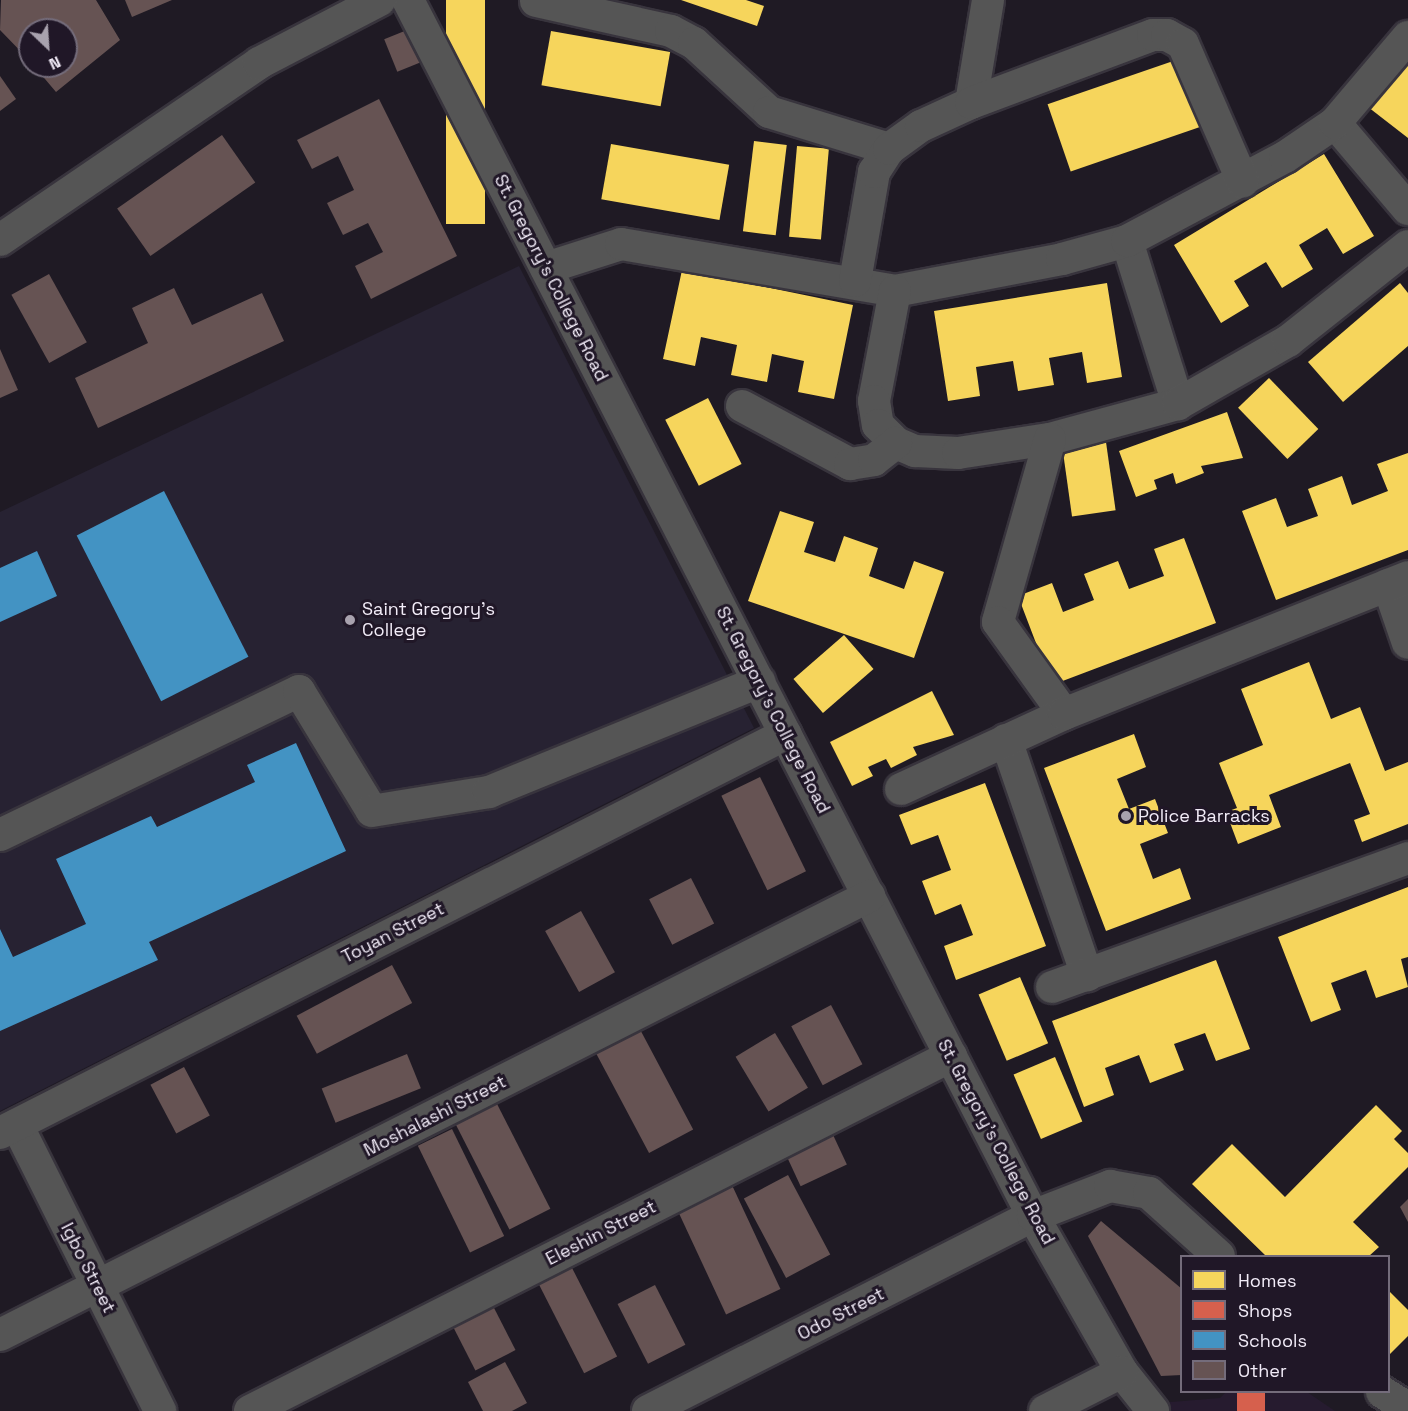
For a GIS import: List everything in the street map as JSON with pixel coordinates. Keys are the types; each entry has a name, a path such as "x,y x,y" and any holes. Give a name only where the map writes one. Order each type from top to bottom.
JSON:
{"street":[{"path":"0,240 259,63 380,0"},
{"name":"St. Gregory's College Road","path":"408,0 1034,1216 1122,1372 1153,1411"},
{"path":"971,103 988,0"},
{"path":"537,1 671,31 694,43 769,112 889,149"},
{"path":"855,281 874,172 889,149 921,126 971,103 1167,35 1183,44 1194,61 1243,183"},
{"path":"546,268 621,244 855,281 895,291 1127,241 1243,183 1335,123 1408,37"},
{"path":"1335,123 1408,209"},
{"path":"1127,241 1178,404"},
{"path":"895,291 874,400 878,425 896,444 915,451 958,453 1050,439 1178,404 1288,341 1408,246"},
{"path":"742,406 850,464 874,460 896,444"},
{"path":"1050,439 998,622 1064,714"},
{"path":"901,789 1064,714 1398,581 1408,643"},
{"path":"0,836 299,692 372,811 489,792 759,682"},
{"name":"Toyan Street","path":"8,1129 786,734"},
{"path":"1006,740 1087,975"},
{"path":"1052,987 1408,858"},
{"name":"Moshalashi Street","path":"0,1335 869,896"},
{"name":"Eleshin Street","path":"250,1411 951,1056"},
{"name":"Igbo Street","path":"8,1129 98,1287 160,1411"},
{"name":"Odo Street","path":"648,1411 1034,1216 1085,1194 1131,1186 1169,1207 1218,1255"},
{"path":"1044,1411 1122,1372"},
{"path":"1384,1393 1408,1408"}],"shaded area":[{"name":"Saint Gregory's College","path":"519,266 754,728 0,1111 0,512"},
{"path":"1225,1393 1308,1393 1335,1411 1167,1411 1159,1403 1220,1398"}],"building: Homes":[{"path":"446,0 485,0 485,224 446,224"},
{"path":"681,0 746,0 764,6 757,26"},
{"path":"551,31 670,52 661,106 541,85"},
{"path":"1408,56 1408,138 1368,107"},
{"path":"1179,59 1202,126 1071,171 1048,104"},
{"path":"754,141 787,145 776,235 743,231"},
{"path":"611,144 729,165 719,220 601,199"},
{"path":"797,146 829,149 821,239 789,237"},
{"path":"1324,154 1374,236 1343,254 1327,228 1299,245 1313,269 1282,288 1266,262 1234,281 1249,306 1221,323 1174,245"},
{"path":"682,270 853,305 834,399 798,392 804,361 772,354 767,382 731,375 737,345 701,337 695,366 663,359"},
{"path":"1107,283 1122,377 1087,383 1082,352 1049,358 1054,385 1018,391 1013,361 976,367 980,396 948,401 934,311"},
{"path":"1400,283 1408,293 1408,346 1343,402 1308,362"},
{"path":"1269,378 1318,429 1287,459 1238,408"},
{"path":"708,398 742,464 699,486 665,420"},
{"path":"1227,412 1243,458 1201,466 1204,473 1176,484 1173,473 1154,480 1157,489 1136,497 1119,451"},
{"path":"1106,442 1116,510 1072,516 1062,448"},
{"path":"1408,453 1408,550 1276,600 1242,511 1276,498 1287,527 1318,516 1308,489 1342,476 1352,505 1388,491 1377,464"},
{"path":"780,511 814,522 804,552 835,562 844,536 878,548 869,576 904,589 914,561 944,572 914,658 748,601"},
{"path":"1184,538 1216,623 1052,685 1018,596 1052,583 1063,612 1094,600 1084,574 1118,561 1129,589 1164,576 1154,549"},
{"path":"844,635 874,669 823,713 793,679"},
{"path":"1309,662 1331,719 1360,707 1385,771 1408,762 1408,824 1362,842 1354,820 1370,814 1350,763 1269,795 1281,827 1238,844 1226,812 1237,808 1219,763 1263,745 1241,689"},
{"path":"932,691 954,735 913,747 917,755 891,768 886,759 868,767 873,776 852,786 830,742"},
{"path":"1134,734 1146,767 1117,779 1129,809 1155,799 1168,833 1140,844 1153,879 1180,868 1191,899 1106,931 1044,768"},
{"path":"985,783 1046,946 956,980 944,946 973,935 961,904 935,915 922,881 951,870 938,835 911,845 899,815"},
{"path":"1408,887 1408,957 1401,959 1408,987 1376,998 1366,970 1331,983 1341,1010 1311,1022 1278,937"},
{"path":"1216,960 1250,1049 1216,1061 1205,1033 1174,1044 1184,1070 1150,1083 1139,1055 1105,1068 1114,1095 1084,1107 1052,1021"},
{"path":"1020,977 1048,1043 1007,1061 979,995"},
{"path":"1055,1057 1082,1121 1041,1139 1014,1075"},
{"path":"1376,1105 1402,1131 1394,1139 1408,1153 1408,1167 1353,1222 1379,1247 1370,1255 1265,1255 1192,1184 1232,1144 1285,1197"},
{"path":"1390,1292 1408,1310 1408,1336 1390,1354"}],"building: Shops":[{"path":"1237,1393 1265,1393 1265,1411 1237,1411"}],"building: Schools":[{"path":"164,491 248,657 161,701 77,535"},
{"path":"37,551 57,596 0,622 0,568"},
{"path":"296,743 346,851 149,942 158,960 0,1031 0,929 13,957 86,924 56,859 151,816 157,827 255,782 247,765"}],"building: Other":[{"path":"1,0 96,0 120,40 78,74 78,18 18,18 18,49 0,30"},
{"path":"125,0 172,0 132,17"},
{"path":"412,28 425,60 397,72 384,39"},
{"path":"0,76 16,99 0,111"},
{"path":"44,78 73,78 56,92"},
{"path":"379,99 457,256 371,299 355,266 383,252 368,223 343,235 327,203 354,190 338,156 312,169 297,140"},
{"path":"222,135 255,183 150,256 117,208"},
{"path":"49,274 87,342 49,363 11,295"},
{"path":"174,288 192,325 262,293 284,341 98,428 75,378 148,343 132,308"},
{"path":"0,349 18,390 0,398"},
{"path":"760,777 806,871 767,890 721,796"},
{"path":"691,878 714,923 672,945 649,899"},
{"path":"581,911 615,972 579,992 545,931"},
{"path":"392,965 412,1003 317,1054 297,1016"},
{"path":"831,1005 862,1064 823,1085 791,1026"},
{"path":"635,1020 693,1129 649,1153 591,1043"},
{"path":"775,1033 808,1088 769,1112 736,1057"},
{"path":"407,1054 421,1088 336,1123 322,1088"},
{"path":"184,1067 210,1116 176,1133 150,1085"},
{"path":"495,1100 550,1209 509,1230 454,1121"},
{"path":"827,1122 847,1165 801,1186 781,1144"},
{"path":"452,1129 504,1236 470,1253 418,1146"},
{"path":"788,1175 830,1254 786,1278 744,1198"},
{"path":"731,1183 780,1289 726,1314 677,1208"},
{"path":"1408,1199 1408,1222 1400,1207"},
{"path":"1101,1221 1180,1287 1180,1375 1161,1376 1088,1236"},
{"path":"569,1262 617,1356 584,1373 536,1279"},
{"path":"655,1285 685,1345 648,1364 618,1304"},
{"path":"491,1302 516,1350 475,1371 451,1322"},
{"path":"505,1362 527,1403 512,1411 483,1411 468,1382"}],"place":[{"name":"Saint Gregory's College","path":"350,620"},
{"name":"Police Barracks","path":"1126,816"}]}
